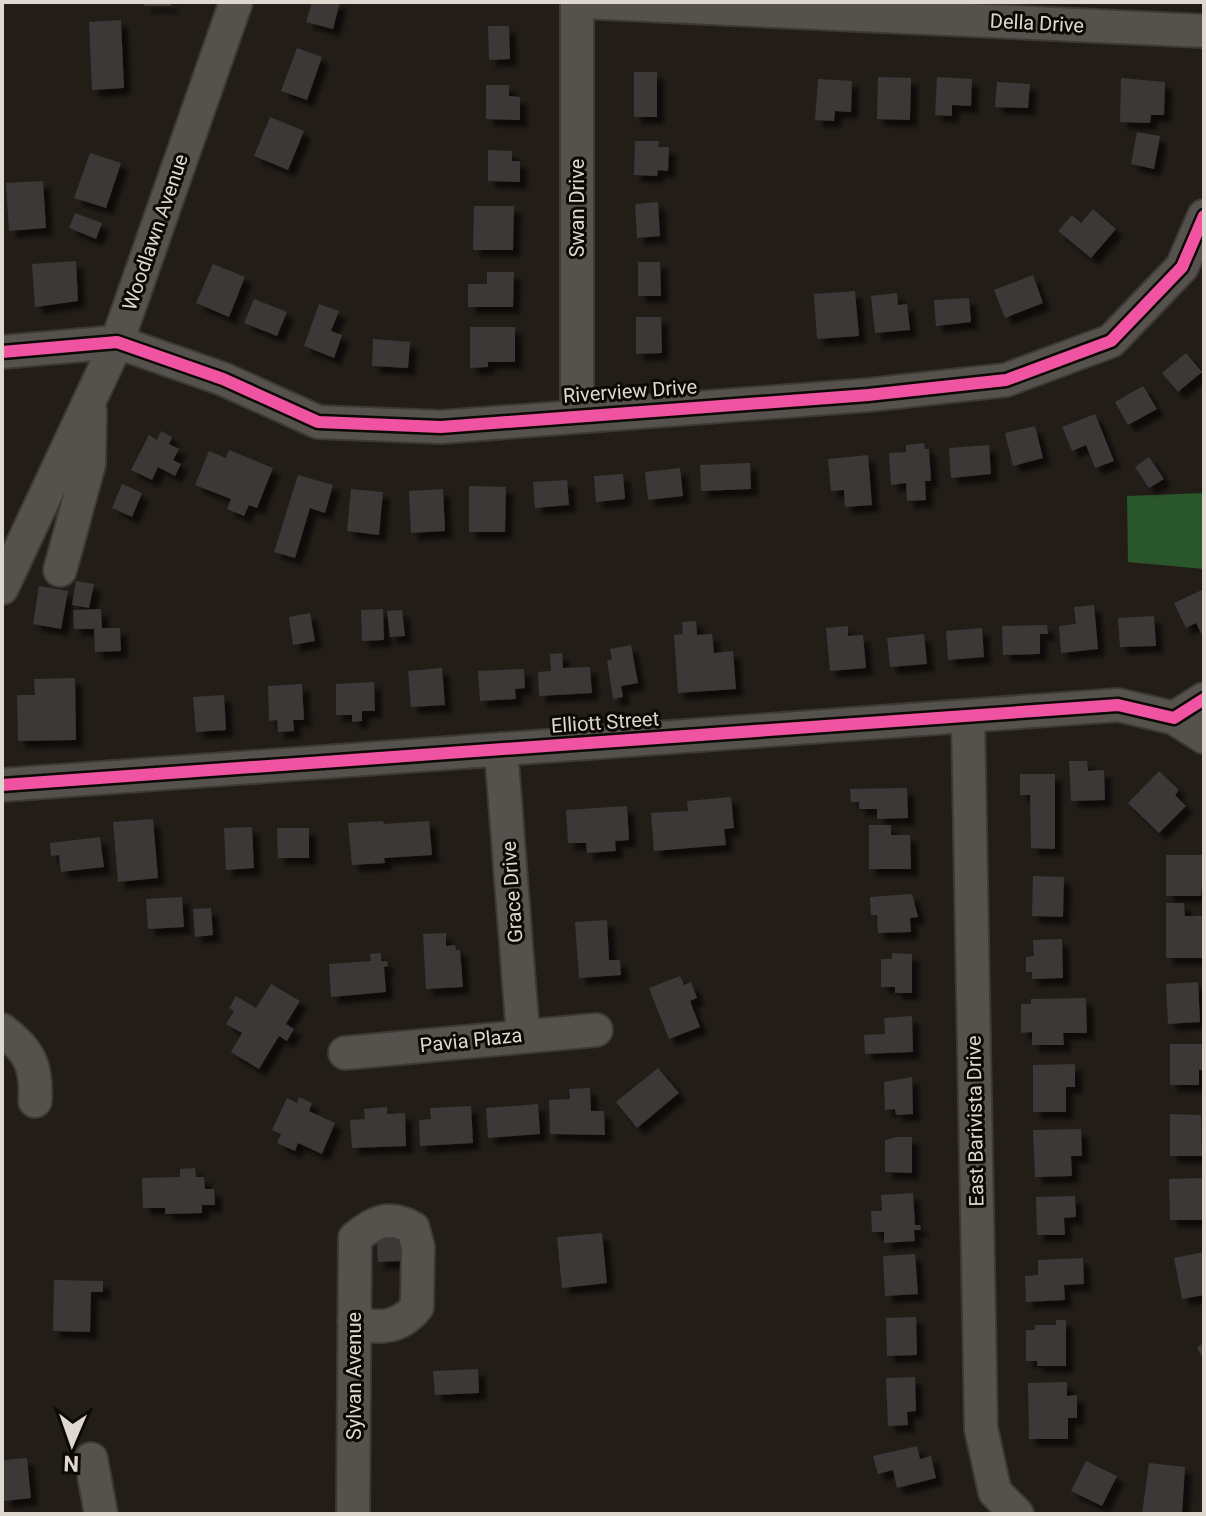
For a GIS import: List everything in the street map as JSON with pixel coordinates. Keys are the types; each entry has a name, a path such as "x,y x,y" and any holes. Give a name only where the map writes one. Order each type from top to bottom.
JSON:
{"street":[{"name":"Woodlawn Avenue","path":"2,588 117,342 236,2"},
{"name":"Della Drive","path":"580,2 1204,31"},
{"name":"Swan Drive","path":"577,414 580,2"},
{"name":"Riverview Drive","path":"2,352 117,342 223,379 318,422 441,427 577,414 868,395 1006,380 1111,341 1182,267 1204,216"},
{"path":"60,570 89,464 90,400"},
{"path":"1174,718 1204,699"},
{"name":"Elliott Street","path":"2,785 1118,705 1174,718 1204,737"},
{"name":"East Barivista Drive","path":"968,718 981,1429 995,1492 1017,1514"},
{"name":"Grace Drive","path":"501,749 523,1035"},
{"path":"2,1030 26,1047 36,1080 35,1101"},
{"name":"Pavia Plaza","path":"345,1053 596,1030"},
{"name":"Sylvan Avenue","path":"353,1514 354,1321 355,1238 384,1220 398,1220 413,1228 418,1247 417,1307 409,1316 377,1328 354,1321"},
{"path":"91,1459 101,1514"}],"green space":[{"path":"1204,493 1204,569 1128,562 1127,496"}],"building":[{"path":"144,2 171,2 171,6 144,6"},
{"path":"312,2 340,2 333,29 306,22"},
{"path":"121,20 124,88 92,90 89,22"},
{"path":"488,26 509,26 510,59 489,60"},
{"path":"297,48 322,57 307,100 281,91"},
{"path":"634,72 657,72 657,117 634,117"},
{"path":"878,77 911,78 910,120 877,119"},
{"path":"937,77 972,79 971,106 952,105 952,116 935,115"},
{"path":"1121,78 1165,82 1164,115 1151,115 1150,123 1120,122"},
{"path":"818,79 852,81 851,112 835,111 834,121 815,120"},
{"path":"997,82 1030,84 1028,108 995,107"},
{"path":"486,85 509,85 509,96 520,97 520,120 486,119"},
{"path":"270,117 304,131 288,170 254,156"},
{"path":"1137,132 1160,136 1154,169 1131,164"},
{"path":"635,141 659,141 658,147 669,147 668,171 658,170 657,176 634,175"},
{"path":"488,150 512,151 512,161 520,161 520,182 488,181"},
{"path":"90,153 121,163 106,208 74,198"},
{"path":"43,181 46,228 9,231 6,183"},
{"path":"658,202 660,236 637,238 635,204"},
{"path":"474,206 514,206 513,250 473,250"},
{"path":"1093,209 1116,229 1091,258 1058,231 1072,215 1081,223"},
{"path":"75,213 102,223 96,239 69,228"},
{"path":"76,261 78,301 35,307 32,264"},
{"path":"638,262 660,262 661,296 638,296"},
{"path":"213,264 245,277 229,317 196,303"},
{"path":"487,272 514,272 513,307 468,307 468,284 487,284"},
{"path":"1033,275 1043,303 1005,318 994,290"},
{"path":"855,291 859,336 817,339 814,294"},
{"path":"897,293 898,305 907,304 910,330 875,333 871,296"},
{"path":"969,298 971,322 936,326 934,300"},
{"path":"254,299 287,312 277,336 244,323"},
{"path":"319,304 339,311 331,331 342,335 334,358 304,346"},
{"path":"636,317 661,317 662,353 636,354"},
{"path":"470,327 515,327 515,362 488,362 488,367 470,368"},
{"path":"373,339 410,342 408,368 372,366"},
{"path":"1186,353 1202,372 1178,392 1162,373"},
{"path":"1143,386 1157,409 1128,425 1115,402"},
{"path":"1095,414 1114,461 1095,468 1086,445 1072,451 1062,427"},
{"path":"1035,426 1043,458 1013,466 1005,433"},
{"path":"161,431 172,437 169,444 179,449 173,460 181,464 175,476 158,467 152,480 131,470 149,435 157,440"},
{"path":"924,443 925,449 929,449 931,481 925,481 926,500 907,501 906,483 891,485 889,453 906,452 906,445"},
{"path":"989,445 991,474 951,478 949,448"},
{"path":"229,450 273,468 257,508 249,505 244,516 227,509 231,499 195,485 209,451 226,458"},
{"path":"868,455 872,505 845,507 844,490 831,491 828,459"},
{"path":"1149,457 1164,479 1149,488 1135,467"},
{"path":"750,463 751,489 701,491 700,465"},
{"path":"680,468 683,496 648,500 645,472"},
{"path":"623,474 625,499 596,502 594,476"},
{"path":"298,475 333,485 325,513 310,508 295,558 274,552"},
{"path":"567,480 569,505 535,508 533,482"},
{"path":"122,484 142,493 132,517 112,508"},
{"path":"469,486 506,487 505,532 469,532"},
{"path":"351,489 383,492 379,535 347,531"},
{"path":"443,489 445,531 411,533 409,491"},
{"path":"76,581 94,584 89,608 72,605"},
{"path":"39,586 68,591 61,629 33,624"},
{"path":"1204,589 1204,639 1196,623 1186,628 1174,603"},
{"path":"1094,605 1098,649 1061,653 1059,626 1076,624 1074,607"},
{"path":"101,609 102,628 120,628 121,651 95,652 94,629 74,629 73,610"},
{"path":"383,609 384,640 362,641 361,610"},
{"path":"402,610 405,636 390,637 387,611"},
{"path":"310,613 315,641 293,645 289,617"},
{"path":"1154,616 1156,646 1120,647 1118,618"},
{"path":"696,621 697,635 712,634 714,653 733,651 736,689 678,693 674,635 683,634 682,622"},
{"path":"1047,625 1048,634 1040,634 1040,654 1003,655 1002,626"},
{"path":"848,626 848,636 863,635 866,668 830,671 826,628"},
{"path":"982,628 984,657 948,660 946,631"},
{"path":"924,634 927,664 890,667 887,638"},
{"path":"631,645 638,683 621,686 623,697 613,699 607,660 612,660 610,649"},
{"path":"562,653 563,668 590,667 592,693 539,696 538,672 551,671 550,654"},
{"path":"442,668 445,705 411,707 408,671"},
{"path":"524,669 525,688 515,689 516,699 480,701 478,671"},
{"path":"75,678 76,740 18,741 17,695 35,695 34,679"},
{"path":"374,682 375,711 362,711 362,721 352,722 352,715 336,715 336,684"},
{"path":"302,684 304,720 293,720 294,731 278,732 277,720 269,721 268,686"},
{"path":"224,695 226,730 196,732 193,697"},
{"path":"1069,761 1087,761 1088,771 1104,770 1105,800 1071,801"},
{"path":"1159,771 1179,790 1175,795 1186,806 1159,833 1128,803"},
{"path":"1020,774 1055,774 1055,849 1031,848 1030,795 1020,795"},
{"path":"907,788 908,818 877,819 877,809 859,809 859,802 851,802 850,789"},
{"path":"731,797 734,828 724,829 726,845 654,851 651,813 688,811 687,801"},
{"path":"627,806 629,840 615,841 616,851 587,853 586,843 568,843 566,810"},
{"path":"153,819 158,878 118,882 113,822"},
{"path":"383,821 384,824 429,821 432,855 384,858 385,863 352,865 348,823"},
{"path":"869,825 891,825 891,835 910,835 911,869 869,869"},
{"path":"252,827 254,868 226,870 224,828"},
{"path":"277,828 309,828 309,858 278,858"},
{"path":"100,837 104,867 61,872 59,855 51,856 50,843"},
{"path":"1166,855 1204,855 1201,896 1166,896"},
{"path":"1033,876 1064,877 1063,917 1032,916"},
{"path":"912,894 918,917 910,918 911,932 878,933 877,915 871,915 870,897"},
{"path":"182,897 184,927 148,929 146,899"},
{"path":"1166,903 1184,903 1185,916 1202,916 1203,958 1166,958"},
{"path":"211,908 213,935 195,937 193,909"},
{"path":"607,920 609,960 620,960 621,975 579,978 575,922"},
{"path":"446,933 446,946 455,945 456,950 460,950 463,987 426,989 423,934"},
{"path":"1062,939 1063,978 1032,979 1032,972 1026,972 1026,957 1034,956 1033,940"},
{"path":"381,953 381,961 387,961 388,966 384,967 386,992 331,997 329,964 371,961 370,954"},
{"path":"892,953 912,954 912,993 895,993 895,987 881,987 881,959 892,959"},
{"path":"680,976 684,985 691,982 697,998 690,1001 700,1027 669,1039 649,988"},
{"path":"1198,982 1200,1022 1168,1024 1166,984"},
{"path":"271,984 300,1001 286,1024 294,1029 287,1041 279,1036 259,1069 231,1052 242,1033 226,1024 234,1011 229,1008 236,996 256,1008"},
{"path":"1086,998 1087,1033 1063,1033 1064,1045 1032,1045 1032,1032 1021,1033 1021,1004 1031,1004 1031,999"},
{"path":"912,1016 913,1052 865,1054 864,1035 885,1034 884,1018"},
{"path":"1170,1044 1204,1044 1204,1070 1199,1070 1199,1085 1170,1085"},
{"path":"1075,1064 1075,1087 1066,1087 1066,1112 1033,1112 1033,1065"},
{"path":"658,1068 679,1093 637,1128 616,1102"},
{"path":"912,1077 913,1114 896,1115 895,1109 885,1110 884,1082"},
{"path":"590,1088 591,1111 604,1111 605,1135 550,1134 549,1100 570,1099 569,1089"},
{"path":"299,1097 312,1103 309,1111 335,1123 322,1154 298,1143 295,1151 277,1143 281,1134 272,1130 287,1098 297,1103"},
{"path":"538,1104 540,1134 488,1138 486,1108"},
{"path":"471,1106 473,1143 420,1146 419,1120 431,1119 430,1108"},
{"path":"387,1107 387,1114 405,1113 406,1146 352,1148 350,1120 365,1119 364,1109"},
{"path":"1170,1114 1201,1115 1202,1156 1170,1156"},
{"path":"1081,1129 1082,1156 1071,1156 1072,1176 1035,1177 1033,1130"},
{"path":"912,1137 912,1173 885,1172 885,1140"},
{"path":"195,1168 196,1177 204,1177 205,1189 214,1189 215,1205 202,1205 202,1213 165,1214 165,1208 143,1208 142,1178 180,1177 180,1169"},
{"path":"1202,1178 1204,1220 1170,1220 1169,1179"},
{"path":"913,1193 915,1225 920,1225 921,1230 914,1230 915,1241 884,1243 884,1232 872,1232 871,1211 882,1211 881,1195"},
{"path":"1075,1196 1076,1217 1064,1218 1065,1235 1037,1235 1036,1197"},
{"path":"399,1226 402,1261 378,1262 376,1227"},
{"path":"602,1233 607,1283 562,1288 557,1237"},
{"path":"1204,1252 1204,1295 1182,1299 1174,1258"},
{"path":"915,1254 918,1294 885,1296 883,1256"},
{"path":"1083,1258 1084,1284 1064,1285 1065,1300 1026,1302 1025,1276 1038,1275 1038,1260"},
{"path":"54,1280 103,1281 103,1292 91,1292 90,1332 53,1331"},
{"path":"916,1317 917,1355 887,1356 886,1318"},
{"path":"1056,1320 1066,1320 1066,1366 1037,1366 1037,1361 1026,1361 1026,1330 1035,1330 1035,1325 1056,1325"},
{"path":"1204,1343 1204,1361 1197,1347"},
{"path":"478,1369 479,1393 435,1395 433,1371"},
{"path":"915,1377 916,1411 907,1412 908,1425 888,1426 886,1378"},
{"path":"1067,1382 1067,1396 1077,1395 1077,1418 1068,1418 1068,1439 1029,1439 1028,1383"},
{"path":"917,1446 920,1459 931,1456 936,1478 897,1488 893,1470 878,1474 873,1456"},
{"path":"27,1458 31,1498 4,1501 2,1460"},
{"path":"1086,1461 1117,1476 1102,1506 1071,1491"},
{"path":"1149,1463 1185,1467 1182,1514 1142,1514"}],"cycle path":[{"path":"2,352 117,342 223,379 318,422 441,427 868,395 1006,380 1111,341 1182,267 1204,216"},
{"path":"2,785 1118,705 1174,718 1204,699"}]}
